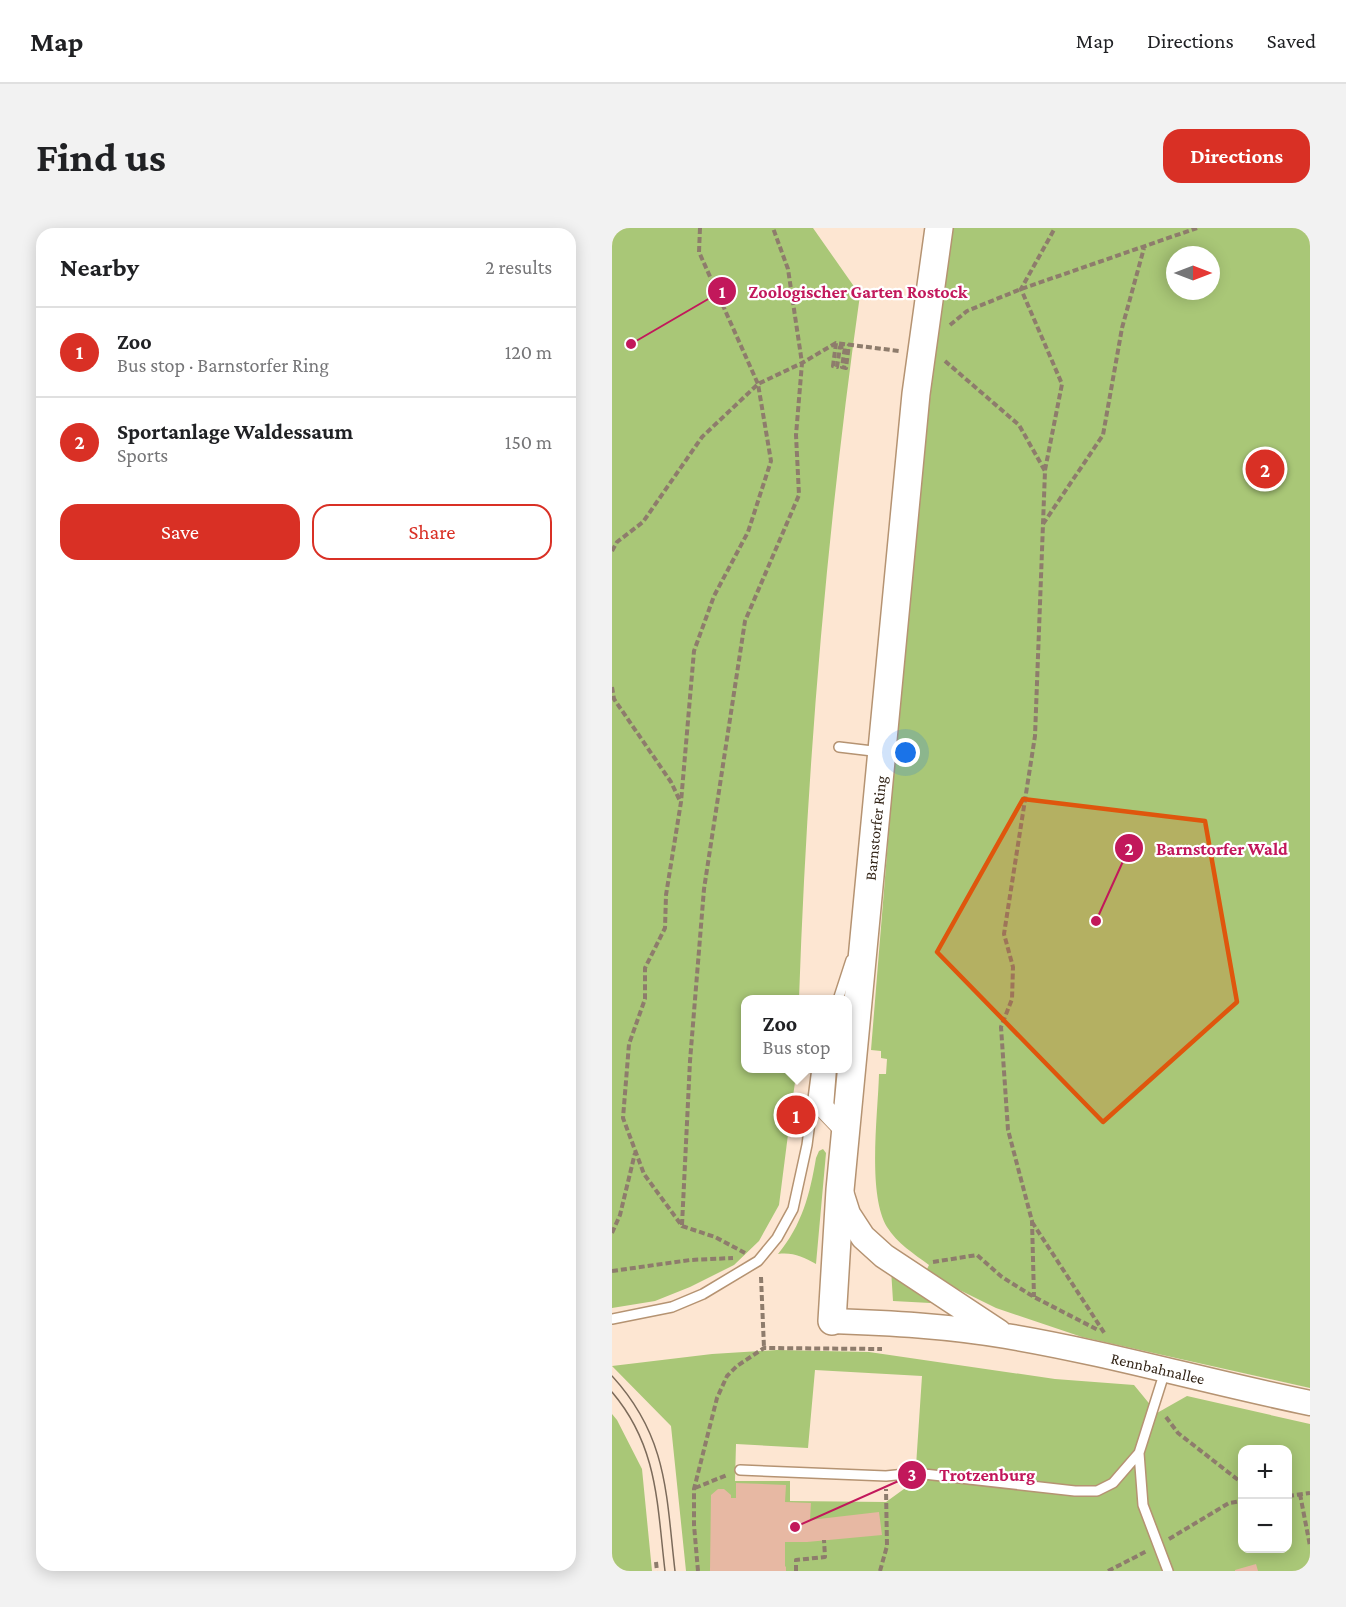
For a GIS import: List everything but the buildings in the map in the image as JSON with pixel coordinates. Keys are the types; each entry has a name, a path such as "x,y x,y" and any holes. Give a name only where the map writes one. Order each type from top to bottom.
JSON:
{"main road":[{"name":"Barnstorfer Ring","path":"852,1066 921,353 939,228"},
{"name":"Barnstorfer Ring","path":"832,1321 840,1190 851,1073"}],"street":[{"path":"826,1073 823,1107 846,1131"},
{"name":"Rennbahnallee","path":"840,1190 848,1214 863,1238 884,1256 1005,1335"},
{"name":"Rennbahnallee","path":"832,1321 941,1327 1005,1335 1310,1403"}],"lane":[{"path":"838,747 883,752"},
{"path":"839,995 866,915"},
{"path":"612,1320 672,1307 703,1294 758,1261 777,1238 793,1209 807,1145 816,1073"},
{"path":"1165,1370 1139,1453 1143,1505 1168,1571"},
{"path":"740,1470 886,1476 915,1473 1075,1491 1097,1491 1113,1483 1139,1453"}],"path":[{"path":"612,1271 690,1260 752,1257 715,1237 682,1226 644,1174 623,1118 629,1044 645,999 645,968 665,928 666,895 681,802 694,651 714,596 748,532 771,461 758,384 699,252 700,228"},
{"path":"682,1226 690,1061 704,890 745,621 799,495 795,435 802,363 788,269 773,228"},
{"path":"1022,289 1055,228"},
{"path":"945,332 967,311 1022,289 1197,228"},
{"path":"1043,525 1103,435 1122,328 1144,248"},
{"path":"1022,289 1062,384 1045,471 1035,736 1004,934 1013,967 1012,999 1001,1027 1008,1130 1032,1221 1034,1297"},
{"path":"612,550 617,542 643,522 702,437 758,384 802,363 836,343 937,354 1019,425 1045,471"},
{"path":"836,343 833,366 837,367 840,347 845,347 842,367 846,368 849,344"},
{"path":"612,687 614,699 671,783 681,802"},
{"path":"612,1233 620,1215 636,1152"},
{"path":"923,1264 977,1255 1002,1277 1034,1297 1106,1334 1032,1221"},
{"path":"758,1261 764,1348"},
{"path":"698,1571 694,1489 717,1398 727,1376 737,1366 764,1348 882,1349"},
{"path":"1158,1394 1163,1414 1178,1433 1238,1480"},
{"path":"694,1489 740,1470"},
{"path":"880,1571 887,1546 886,1476"},
{"path":"1292,1495 1310,1493"},
{"path":"1300,1494 1310,1546"},
{"path":"1108,1571 1158,1545 1229,1503 1238,1502"},
{"path":"796,1571 796,1560 825,1557 824,1540"},
{"path":"656,1562 657,1571"}],"highlighted area":[{"path":"1023,799 1205,821 1237,1002 1103,1122 937,952"}],"green space":[{"path":"612,228 813,228 860,295 838,470 820,646 807,823 799,995 741,995 741,1073 796,1073 793,1096 785,1095 784,1110 791,1111 779,1205 759,1241 734,1265 655,1301 612,1308"},
{"path":"953,228 1310,228 1310,1388 1082,1337 996,1308 925,1273 929,1265 906,1248 887,1227 877,1195 875,1153 879,1074 886,1074 887,1059 881,1058 881,1051 871,1050 892,792 930,398"},
{"path":"823,1149 826,1153 816,1264 798,1256 778,1254 793,1232 804,1209 816,1158 819,1151"},
{"path":"891,1269 949,1304 893,1301"},
{"path":"777,1350 869,1352 1055,1379 1134,1385 1157,1413 1187,1396 1310,1424 1310,1571 686,1571 671,1426 612,1366 712,1354","holes":["815,1370 922,1376 915,1481 886,1502 790,1501 790,1481 735,1481 736,1444 808,1448"]},
{"path":"612,1414 642,1469 652,1571 612,1571"}],"tram line":[{"path":"612,1376 644,1421 654,1444 666,1492 675,1571"},
{"path":"612,1392 639,1433 647,1455 657,1499 665,1571"}],"place":[{"name":"Zoologischer Garten Rostock","path":"631,344"},
{"name":"Sportanlage Waldessaum","path":"1265,469"},
{"name":"Barnstorfer Wald","path":"1096,921"},
{"name":"Zoo","path":"796,1115"},
{"name":"Trotzenburg","path":"795,1527"}]}
